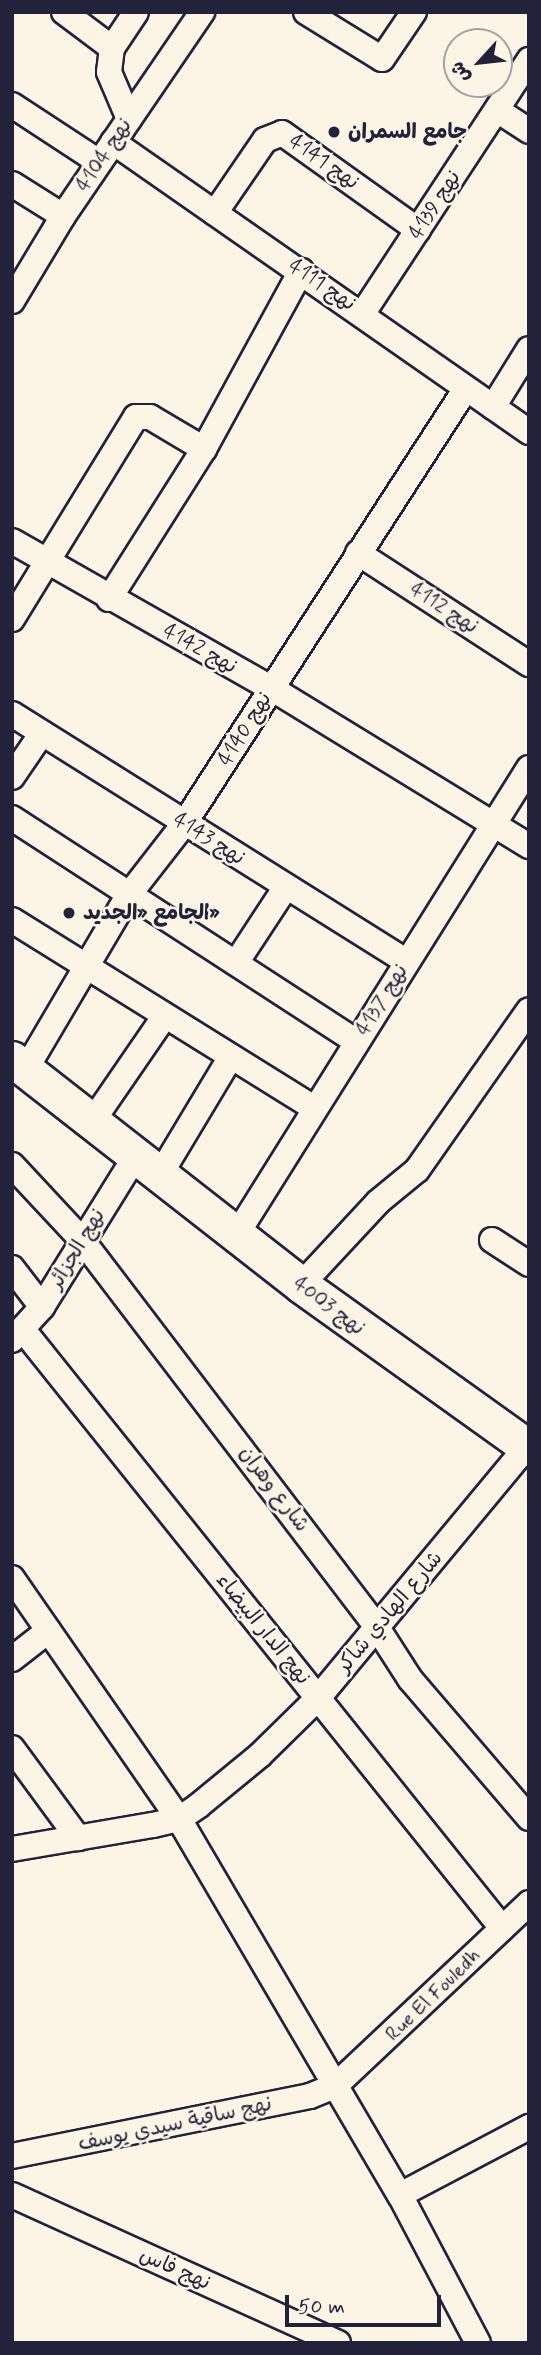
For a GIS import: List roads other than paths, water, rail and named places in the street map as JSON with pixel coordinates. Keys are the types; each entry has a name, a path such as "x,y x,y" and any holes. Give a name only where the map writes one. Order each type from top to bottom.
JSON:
{"street":[{"path":"64,12 112,48"},
{"path":"129,119 109,72 112,48 136,12"},
{"name":"نهج 4104","path":"12,301 63,216 202,12"},
{"path":"306,12 382,59 414,12"},
{"name":"نهج 4139","path":"363,313 529,60"},
{"path":"12,105 99,162"},
{"path":"496,110 529,131"},
{"name":"نهج 4141","path":"215,213 265,140 282,133 418,230"},
{"name":"نهج 4111","path":"113,142 363,313 466,390 529,432"},
{"path":"12,184 63,216"},
{"path":"109,599 204,449 301,271"},
{"path":"493,407 529,349"},
{"name":"نهج 4140","path":"19,1064 88,969 128,896 184,824 466,390"},
{"path":"12,619 45,561 136,417 150,417 204,449"},
{"name":"نهج 4142","path":"12,541 109,599 271,688 529,846"},
{"name":"نهج 4112","path":"358,553 529,664"},
{"name":"نهج 4143","path":"12,714 407,961"},
{"path":"12,778 42,733"},
{"name":"نهج 4137","path":"237,1234 529,768"},
{"path":"12,818 128,896 356,1041"},
{"path":"236,963 286,887"},
{"path":"12,920 314,1108"},
{"path":"301,1285 378,1202 417,1170 529,1010"},
{"path":"93,1119 164,1017"},
{"name":"نهج الجزائر","path":"18,1335 42,1307 82,1240 149,1164 230,1058"},
{"name":"نهج 4003","path":"19,1064 93,1119 301,1285 528,1446"},
{"name":"شارع وهران","path":"12,1165 82,1240 376,1626 435,1710 529,1818"},
{"path":"492,1240 529,1264"},
{"path":"12,1268 42,1307"},
{"name":"نهج الدار البيضاء","path":"18,1335 318,1698 502,1928"},
{"name":"شارع الهادي شاكر","path":"12,1849 179,1819 260,1755 318,1698 528,1446"},
{"path":"12,1578 179,1819 400,2195 478,2343"},
{"path":"12,1659 48,1630"},
{"path":"12,1748 78,1838"},
{"name":"Rue El Fouledh","path":"335,2085 529,1903"},
{"name":"نهج ساقية سيدي يوسف","path":"12,2156 297,2099 335,2085"},
{"path":"400,2195 529,2127"},
{"name":"نهج فاس","path":"12,2195 338,2343"}],"place":[{"name":"جامع السمران","path":"334,132"},
{"name":"الجامع «الجديد»","path":"69,913"}]}
